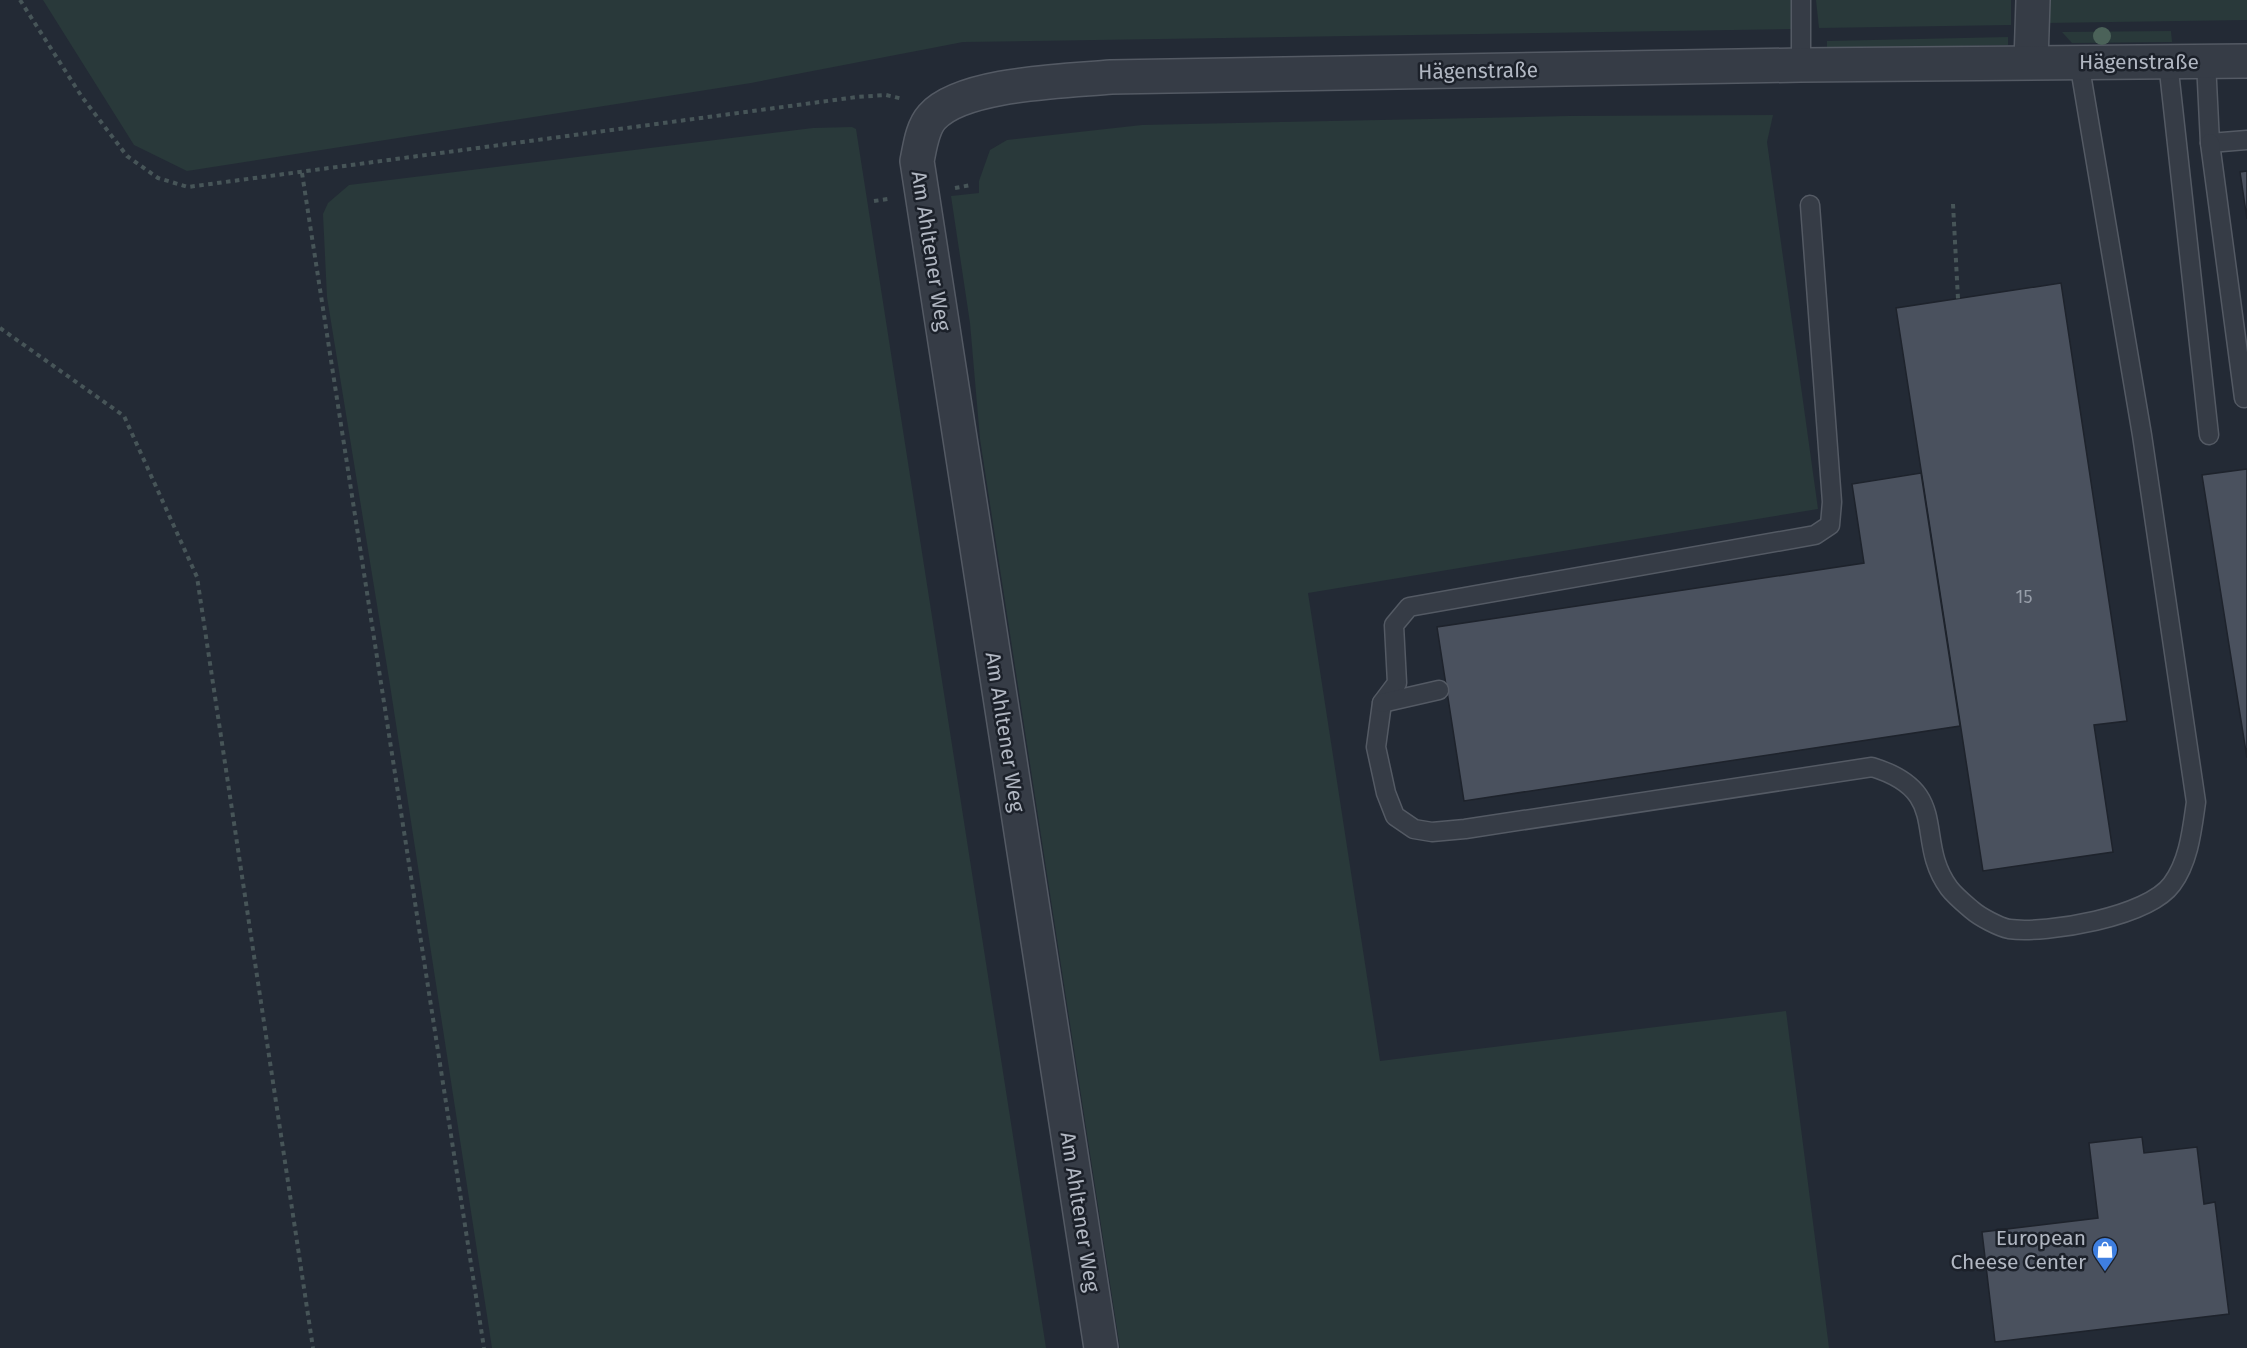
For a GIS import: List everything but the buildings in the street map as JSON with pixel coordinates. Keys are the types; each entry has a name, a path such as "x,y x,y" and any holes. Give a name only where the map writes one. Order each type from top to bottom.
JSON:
{"street":[{"path":"2031,62 2033,0"},
{"name":"Hägenstraße","path":"932,117 954,101 1009,87 1111,77 1801,65 2247,61"},
{"name":"Am Ahltener Weg","path":"932,117 922,137 917,161 918,172 1101,1348"}],"lane":[{"path":"1801,0 1801,65"},
{"path":"1810,205 1832,502 1830,525 1815,534 1408,607 1394,625 1397,683 1382,703 1376,747 1386,793 1395,816 1414,829 1432,832 1465,829 1872,767 1895,774 1914,788 1929,818 1937,860 1949,888 1975,912 2008,929 2102,921 2150,902 2172,885 2191,843 2196,802 2142,435 2079,62"},
{"path":"2168,62 2209,435"},
{"path":"2206,62 2210,142 2244,398"},
{"path":"2210,142 2247,140"},
{"path":"1382,703 1439,690"}],"path":[{"path":"20,0 82,97 127,156 158,178 188,187 857,97 886,95 916,102 932,117"},
{"path":"302,173 484,1348"},
{"path":"952,188 971,185"},
{"path":"874,201 894,198"},
{"path":"1953,204 1958,299"},
{"path":"0,328 124,416 197,577 313,1348"}],"shaded area":[{"path":"43,0 1792,0 1793,29 963,42 751,83 187,171 134,145"},
{"path":"1816,0 2011,0 2011,25 1819,28"},
{"path":"2046,0 2247,0 2247,20 2045,23"},
{"path":"2171,31 2172,42 2072,43 2062,32"},
{"path":"2008,37 2008,45 1827,49 1827,41"},
{"path":"1773,115 1767,142 1818,509 1308,593 1380,1061 1786,1011 1829,1348 1120,1348 980,439 970,323 951,196 979,193 979,181 990,150 1007,140 1142,125 1568,116"},
{"path":"852,127 856,129 1046,1348 492,1348 390,685 327,297 323,214 328,203 349,185 813,128"}],"place":[{"name":"European Cheese Center","path":"2105,1273"}]}
